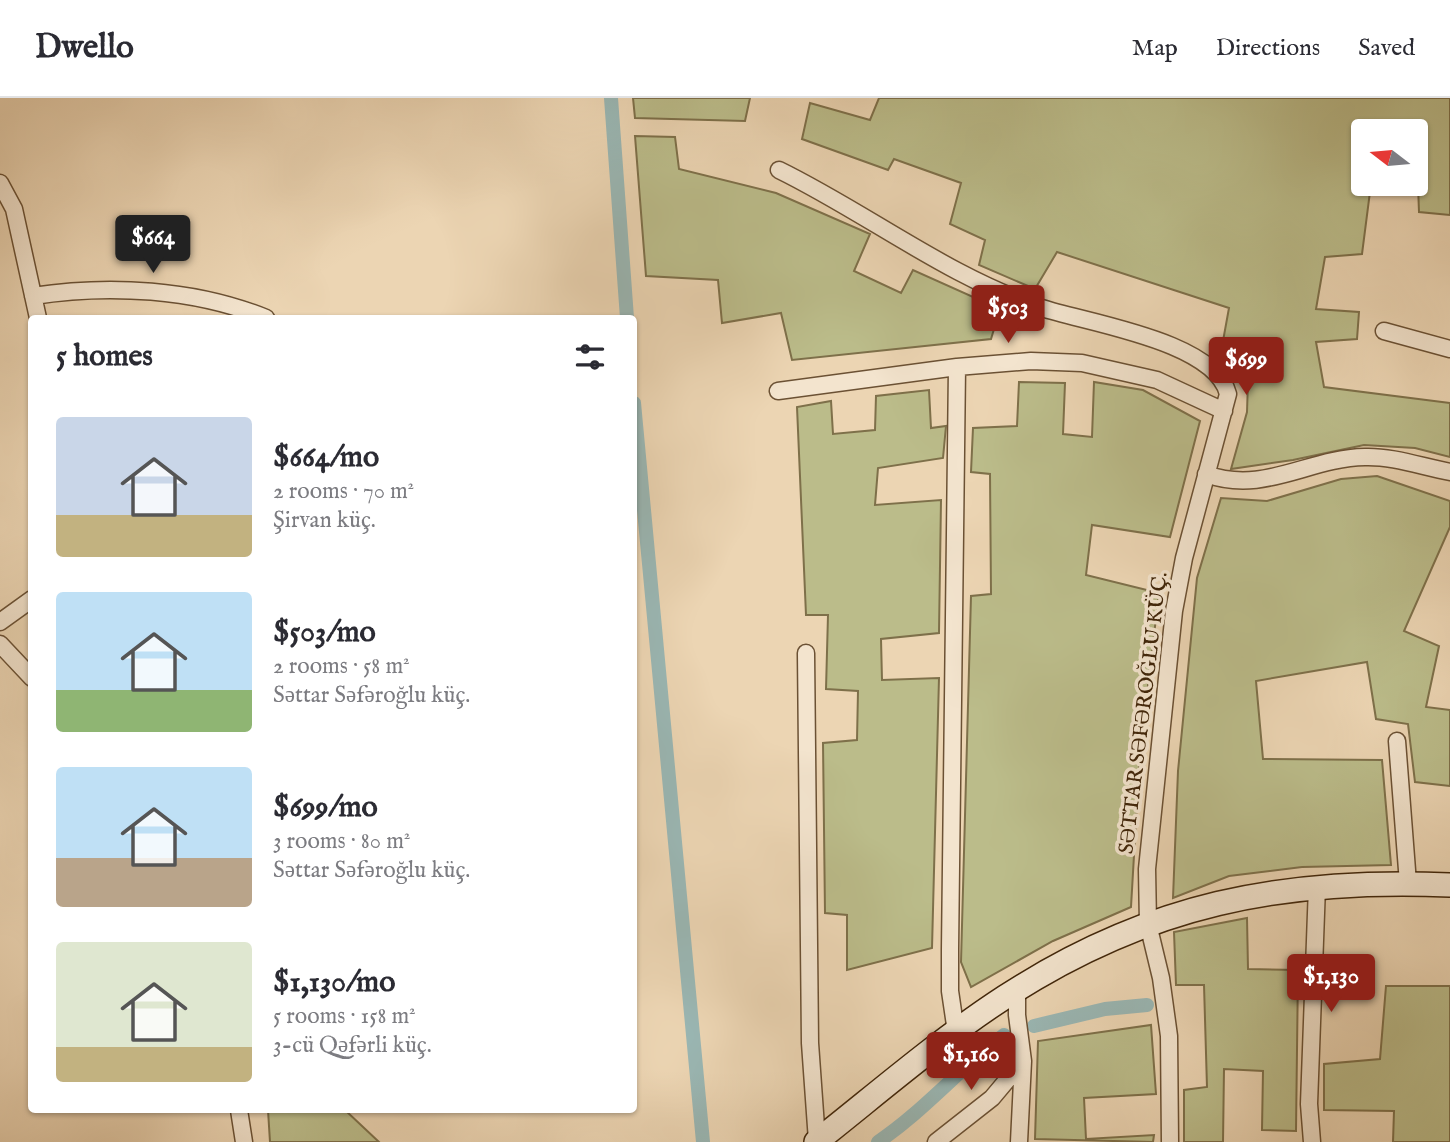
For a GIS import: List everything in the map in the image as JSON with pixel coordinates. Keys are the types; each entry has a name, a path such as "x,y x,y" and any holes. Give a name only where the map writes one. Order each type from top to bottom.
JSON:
{"street":[{"name":"SƏTTAR SƏFƏROĞLU KÜÇ.","path":"779,170 829,194 991,289 1042,309 1159,341 1190,356 1225,381 1228,394 1184,558 1174,611 1147,869 1148,924 1161,978 1169,1036 1170,1142"},
{"path":"0,183 14,209 37,315"},
{"path":"33,296 72,290 197,298 235,305 259,315"},
{"path":"1384,331 1450,349"},
{"path":"778,391 1031,361 1082,363 1157,380 1224,411"},
{"path":"956,1032 950,992 950,924 957,368"},
{"path":"1206,474 1236,483 1255,482 1340,460 1366,457 1450,472"},
{"path":"0,622 28,601"},
{"path":"0,644 28,674"},
{"path":"806,653 810,1043 817,1141"},
{"path":"1397,741 1408,883"},
{"path":"817,1141 956,1032 1017,989 1106,941 1148,924 1204,905 1268,891 1317,886 1408,883 1450,885"},
{"path":"1312,1142 1309,1104 1317,886"},
{"path":"1017,989 1017,1015 1023,1061 1019,1142"},
{"path":"936,1142 992,1098 1023,1061"},
{"path":"239,1113 244,1142"}],"green space":[{"path":"633,98 750,98 745,121 635,118"},
{"path":"879,98 1450,98 1450,215 1419,212 1418,196 1428,196 1428,119 1351,119 1351,196 1369,196 1362,254 1325,257 1316,309 1359,312 1357,339 1316,342 1324,387 1450,403 1450,457 1415,448 1364,445 1293,460 1231,469 1247,412 1248,381 1221,352 1229,308 1057,252 1035,289 979,265 985,240 950,224 961,183 894,159 888,170 802,139 810,103 870,120"},
{"path":"635,136 675,137 679,169 776,193 870,234 854,271 901,293 913,270 1000,309 991,339 792,360 781,313 722,323 718,280 646,276"},
{"path":"1019,382 1065,383 1063,434 1092,437 1094,382 1143,390 1200,421 1170,537 1092,525 1086,575 1159,593 1140,752 1131,907 1053,941 971,987 961,962 971,596 991,594 990,474 971,472 973,428 1017,426"},
{"path":"929,390 931,428 946,426 943,458 878,468 875,505 941,500 939,633 881,639 882,680 939,678 932,948 847,970 847,915 825,913 823,743 857,740 858,691 826,689 828,615 806,615 797,407 831,401 833,434 875,430 876,396"},
{"path":"1377,476 1450,501 1450,527 1404,631 1439,646 1426,707 1450,710 1450,786 1415,782 1408,724 1376,719 1367,662 1256,681 1263,759 1382,760 1391,865 1302,867 1229,876 1173,898 1178,771 1197,578 1221,498 1267,501 1341,479"},
{"path":"1247,918 1248,969 1298,970 1296,1131 1262,1130 1263,1071 1224,1069 1223,1142 1184,1142 1184,1090 1207,1087 1204,985 1176,985 1174,932"},
{"path":"1386,986 1450,986 1450,1142 1393,1142 1394,1111 1324,1110 1324,1064 1380,1059"},
{"path":"1151,1025 1156,1094 1084,1098 1086,1139 1154,1135 1153,1142 1035,1139 1038,1041"},
{"path":"268,1113 348,1113 379,1142 270,1142"}],"waterway":[{"path":"611,98 627,315"},
{"path":"637,435 703,1142"},
{"path":"1034,1026 1105,1009 1147,1005"},
{"path":"878,1142 911,1117 1004,1035"}]}
